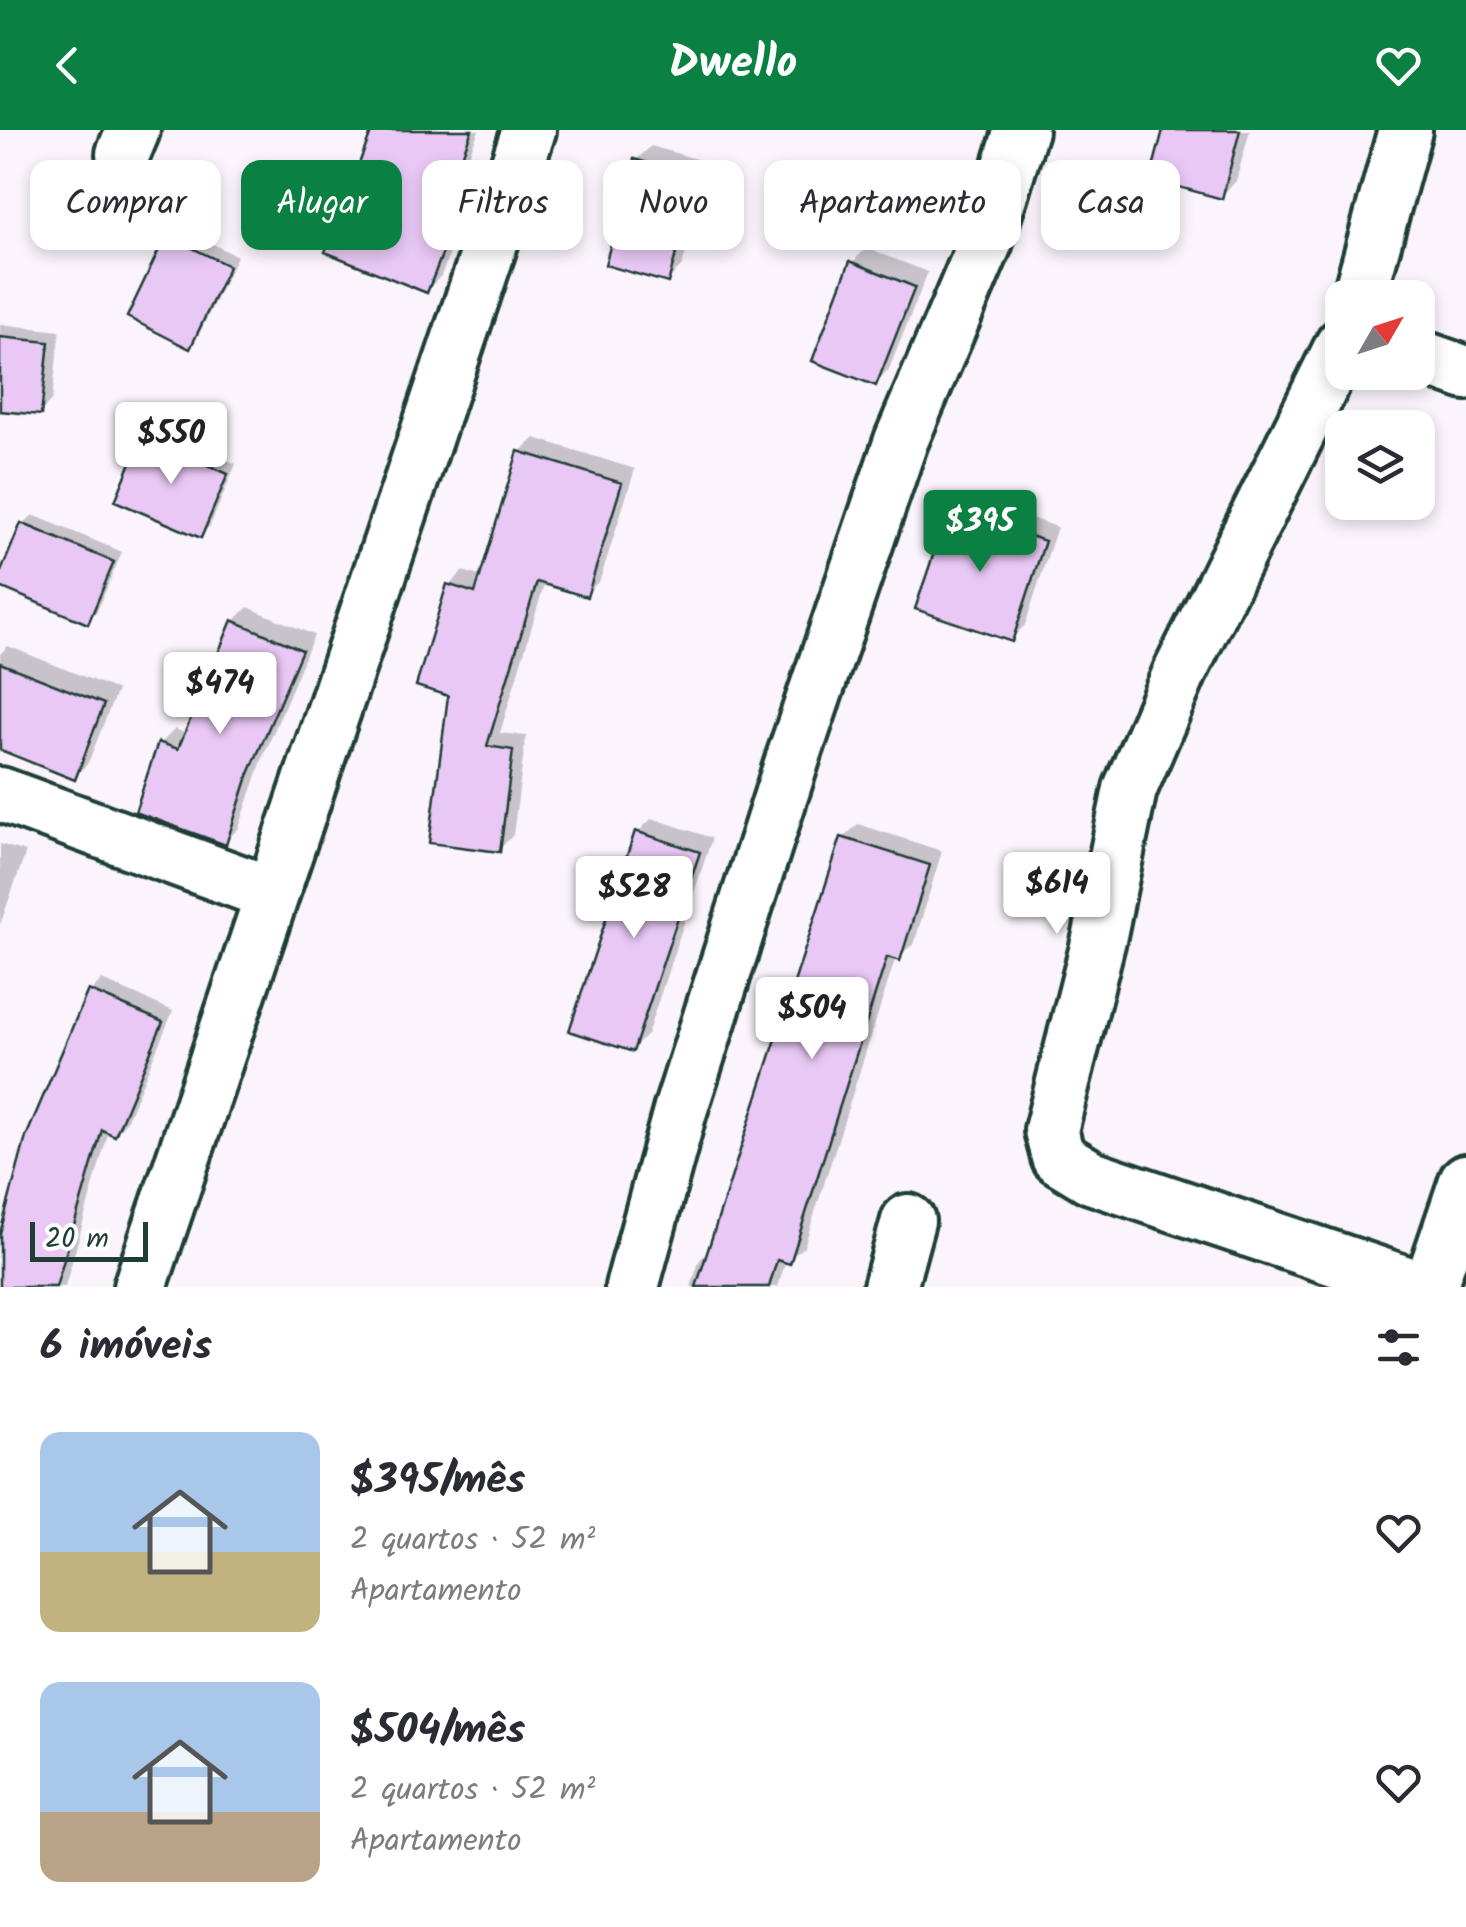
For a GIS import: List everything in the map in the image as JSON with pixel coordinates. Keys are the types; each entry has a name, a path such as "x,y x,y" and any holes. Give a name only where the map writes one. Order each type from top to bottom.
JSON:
{"street":[{"path":"140,1287 530,130"},
{"path":"632,1287 680,1111 799,739 901,441 986,240 1021,130"},
{"path":"1364,280 1406,130"},
{"path":"1435,362 1466,373"},
{"path":"1325,379 1180,672 1130,788 1100,936 1051,1130 1058,1157 1091,1176 1418,1287"},
{"path":"0,794 272,894"},
{"path":"1430,1287 1466,1181"},
{"path":"890,1287 908,1221"}],"building":[{"path":"372,130 472,130 460,160 422,160 422,250 444,250 427,293 325,252 402,250 402,160 360,160"},
{"path":"1163,130 1240,130 1222,199 1180,187 1180,160 1155,160"},
{"path":"159,250 196,250 229,266 190,349 127,317"},
{"path":"609,250 677,250 668,283 605,265"},
{"path":"850,261 915,287 876,386 812,361"},
{"path":"0,337 49,342 41,415 0,411"},
{"path":"142,436 228,474 201,538 115,501"},
{"path":"518,451 622,483 587,597 537,582 487,746 513,750 500,852 429,843 448,696 416,686 447,584 475,593"},
{"path":"949,508 1045,541 1012,642 915,609"},
{"path":"21,523 114,562 88,624 0,587 0,574"},
{"path":"232,620 302,650 248,776 226,845 135,812 158,742 178,749"},
{"path":"0,663 104,704 75,780 0,750"},
{"path":"635,831 700,852 633,1052 569,1031"},
{"path":"841,837 930,865 900,961 887,957 790,1264 777,1260 769,1287 696,1287"},
{"path":"88,990 163,1022 115,1136 102,1130 56,1287 0,1287 0,1233 26,1137"}]}
